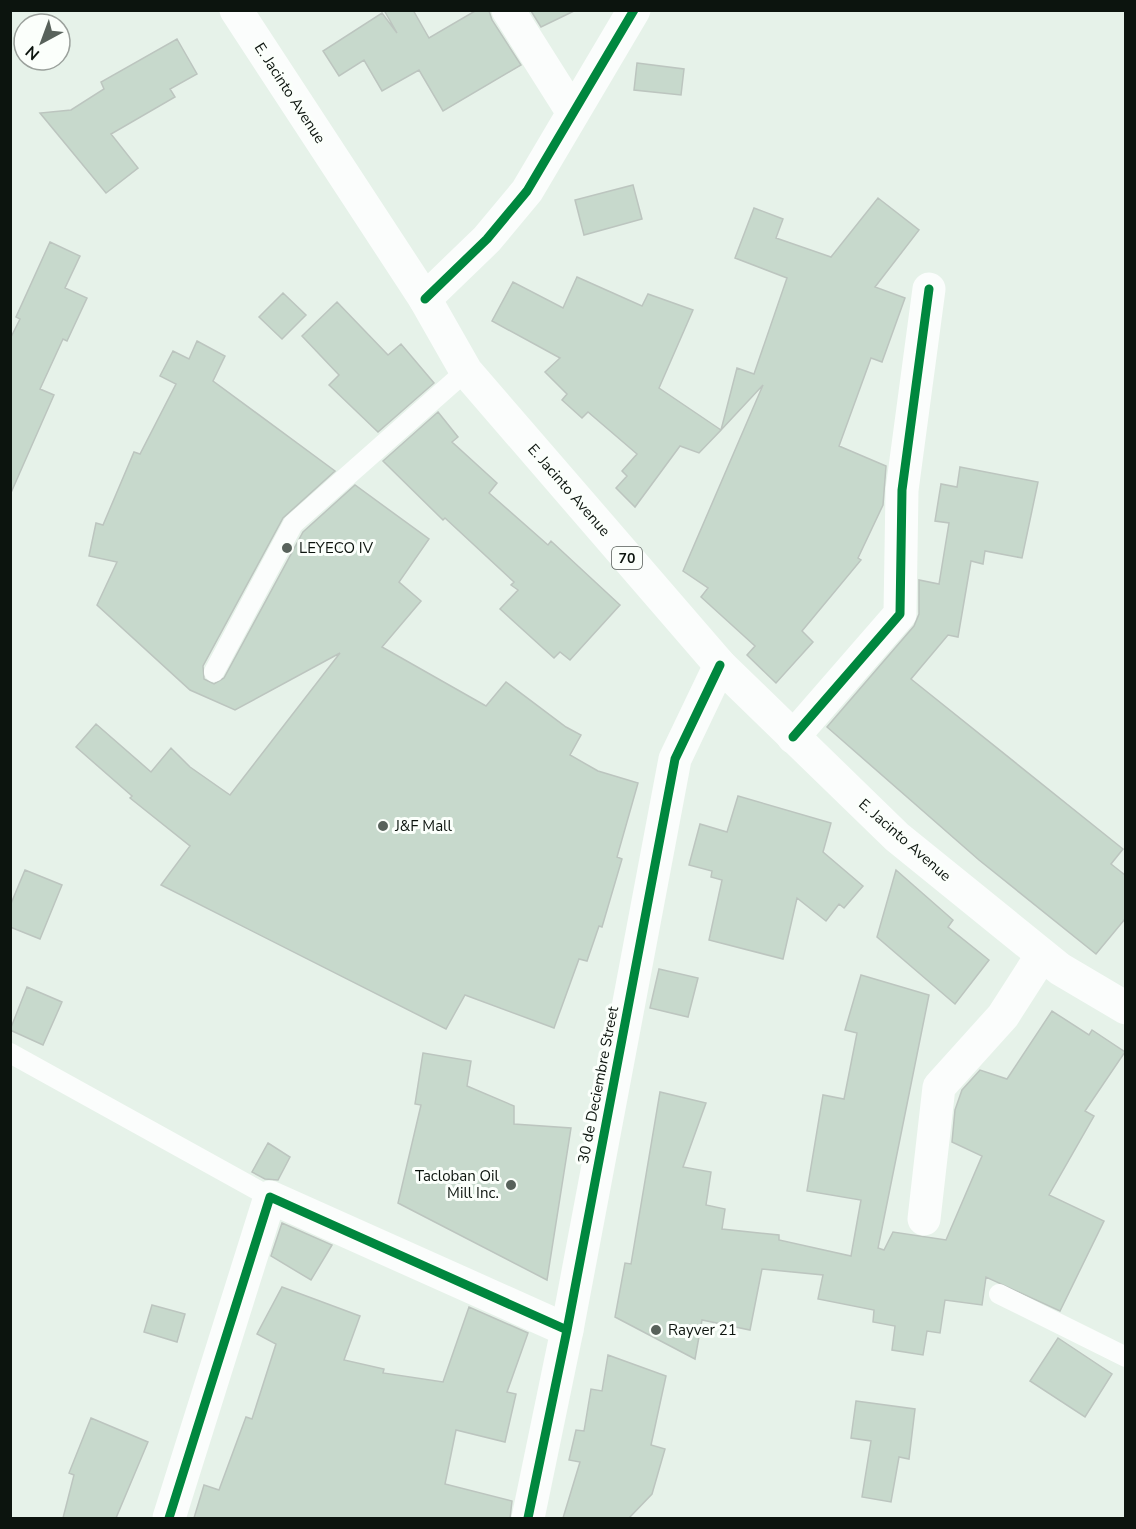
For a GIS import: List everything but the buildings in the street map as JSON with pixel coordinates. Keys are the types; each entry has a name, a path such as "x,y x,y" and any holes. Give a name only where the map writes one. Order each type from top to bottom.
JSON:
{"street":[{"name":"E. Jacinto Avenue","path":"236,10 425,299 466,371 720,665 897,837 1060,969 1125,1008"},
{"path":"508,10 573,113"},
{"path":"425,299 487,239 527,190 634,10"},
{"path":"793,737 900,614 902,490 929,289"},
{"name":"30 de Deciembre Street","path":"528,1518 567,1330 675,759 720,665"},
{"path":"924,1219 939,1087 1003,1016 1042,954"},
{"path":"169,1518 270,1197 567,1330"}],"lane":[{"path":"214,672 293,524 466,371"},
{"path":"10,1053 270,1197"},
{"path":"999,1294 1125,1357"}],"cycle path":[{"path":"425,299 487,239 527,191 634,10"},
{"path":"793,737 900,614 902,490 929,289"},
{"path":"528,1518 567,1330 675,759 720,665"},
{"path":"169,1518 270,1197 567,1330"}],"place":[{"name":"LEYECO IV","path":"287,548"},
{"name":"J&F Mall","path":"383,826"},
{"name":"Tacloban Oil Mill Inc.","path":"511,1185"},
{"name":"Rayver 21","path":"656,1330"}]}
